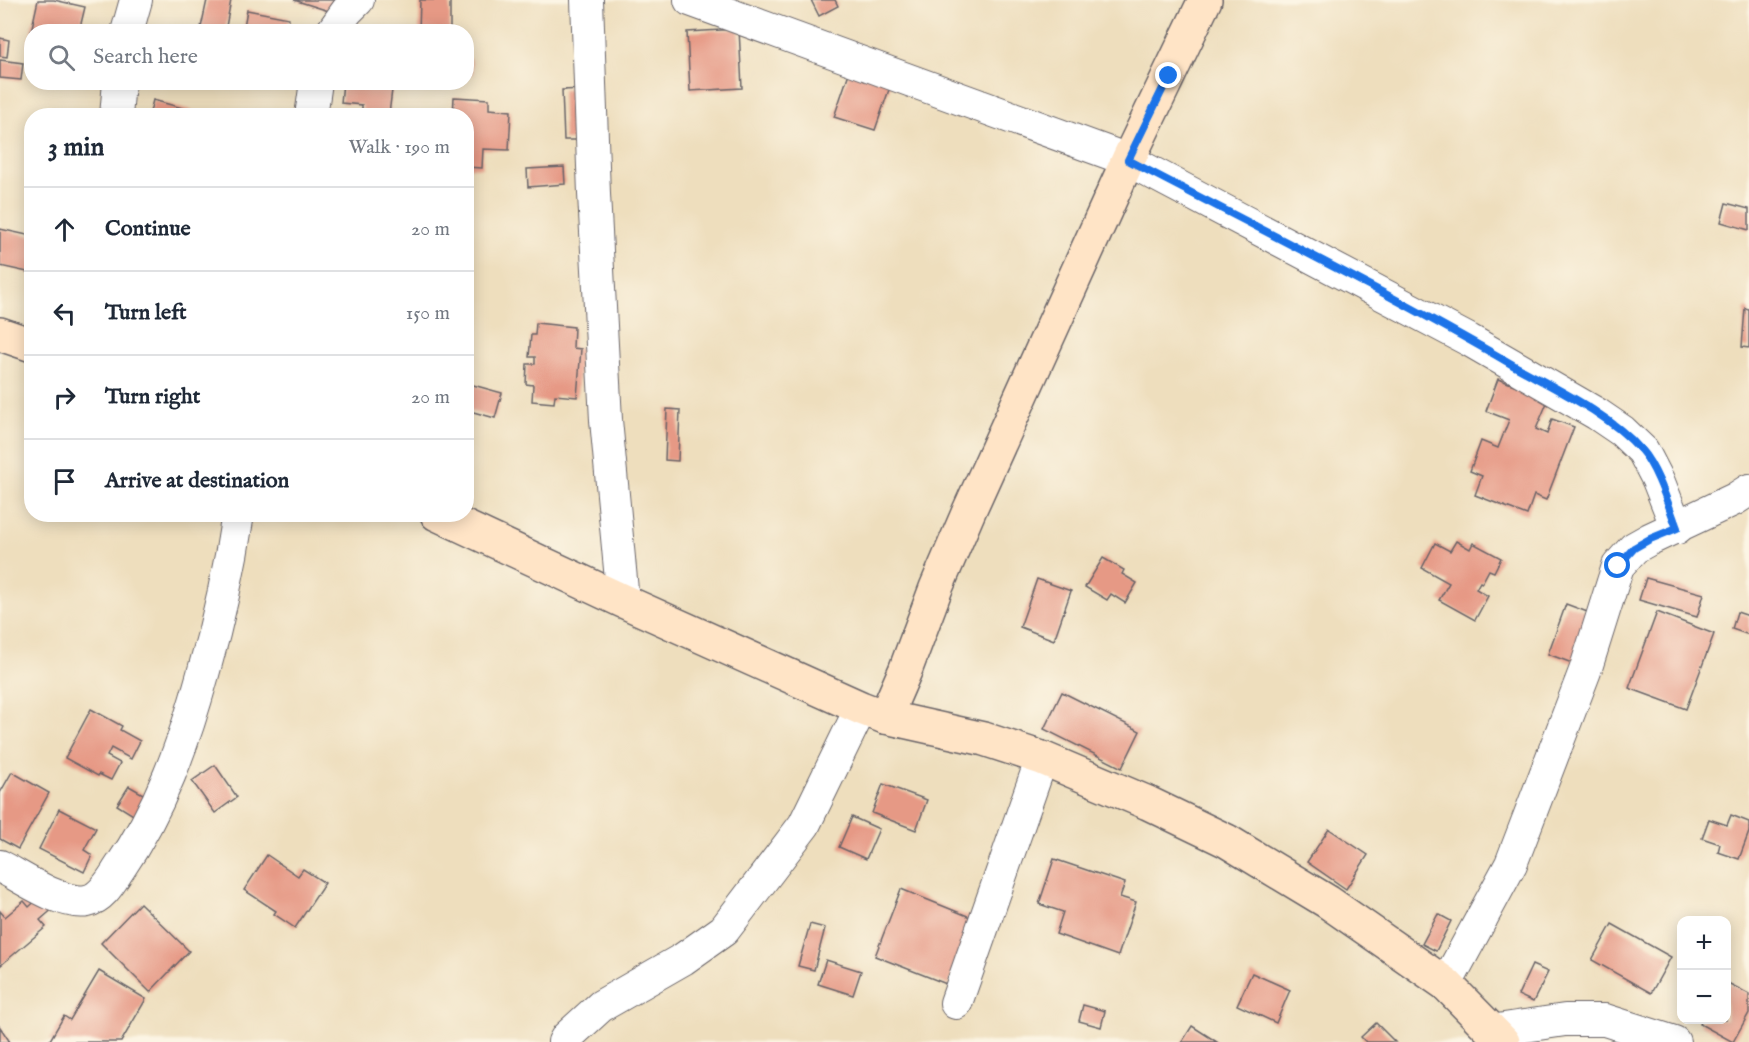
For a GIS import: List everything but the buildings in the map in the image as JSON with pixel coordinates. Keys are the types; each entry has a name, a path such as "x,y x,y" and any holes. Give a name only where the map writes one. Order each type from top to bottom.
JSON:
{"street":[{"path":"129,24 136,0"},
{"path":"337,24 347,10 358,0"},
{"path":"587,0 606,420 623,601"},
{"path":"690,0 1128,160 1469,340 1622,430 1643,452 1658,480 1677,528"},
{"path":"564,1042 601,1006 683,959 724,930 804,825 873,712 905,671 936,588 969,511 1128,160 1205,0"},
{"path":"117,108 118,90"},
{"path":"312,108 315,90"},
{"path":"0,334 24,342"},
{"path":"1446,984 1511,864 1585,671 1618,566 1634,548 1749,490"},
{"path":"0,866 55,895 75,902 88,901 98,897 133,849 162,794 189,724 215,633 236,522"},
{"path":"454,522 623,601 873,712 984,739 1042,758 1148,803 1227,841 1328,902 1446,984 1497,1036 1565,1020 1605,1020 1674,1042"},
{"path":"956,1003 1042,758"}],"route":[{"path":"1169,76 1128,160 1469,340 1622,430 1643,452 1658,480 1677,528 1634,548 1618,566"}]}
